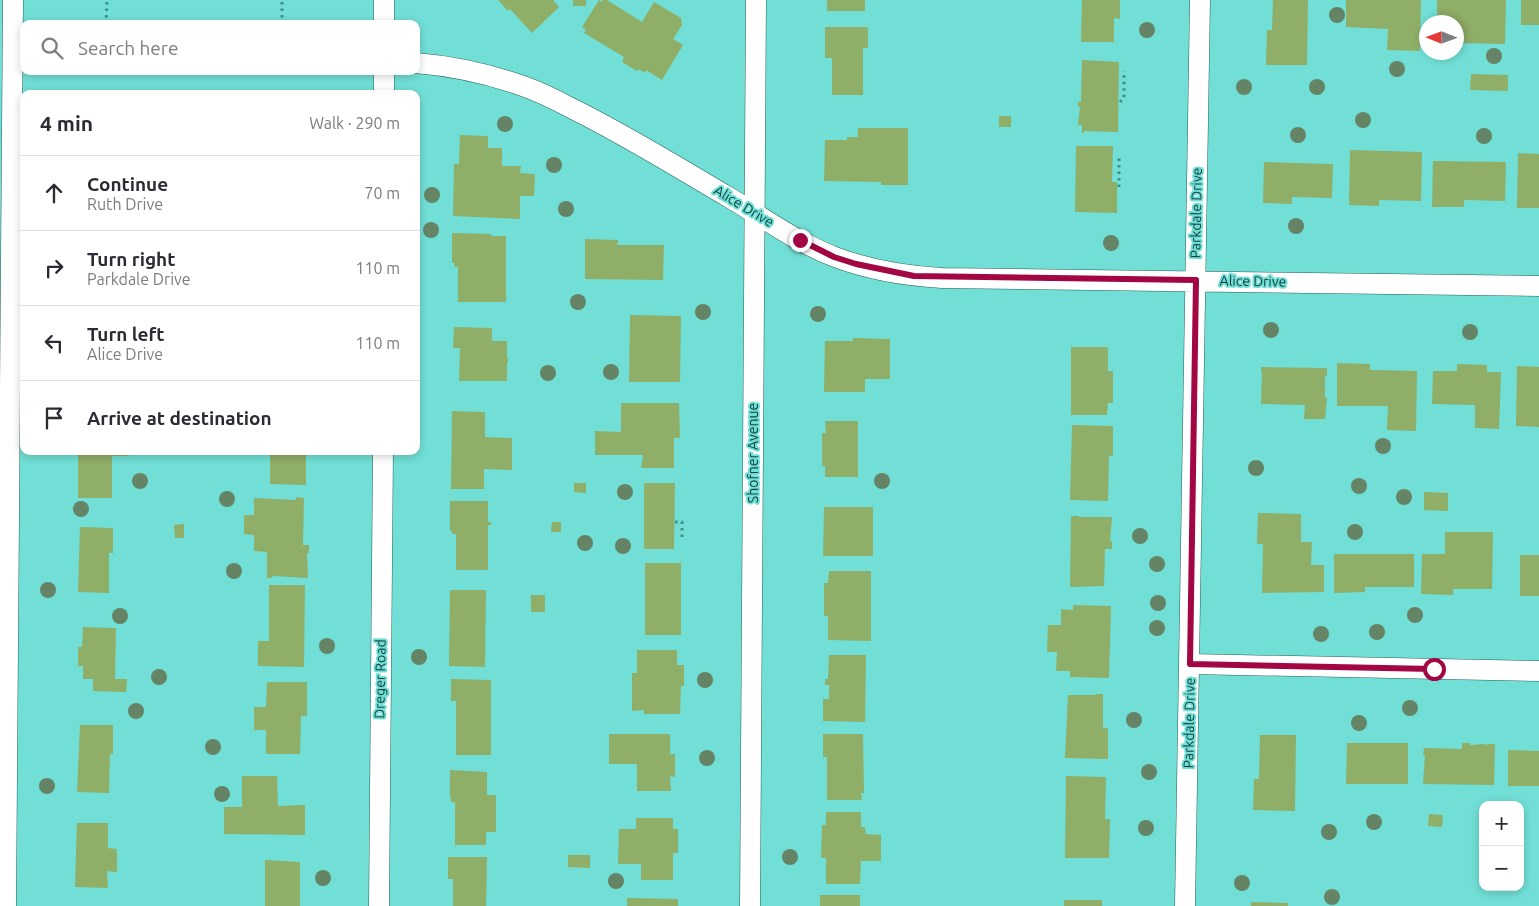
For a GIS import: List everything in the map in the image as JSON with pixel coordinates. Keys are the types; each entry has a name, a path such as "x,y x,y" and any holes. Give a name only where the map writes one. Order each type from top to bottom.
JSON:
{"street":[{"path":"6,906 14,0"},
{"path":"384,0 384,20"},
{"name":"Shofner Avenue","path":"750,906 756,0"},
{"name":"Parkdale Drive","path":"1185,906 1200,0"},
{"name":"Alice Drive","path":"420,63 469,71 525,86 619,132 800,240 834,257 878,270 914,276 1539,286"},
{"path":"384,75 384,90"},
{"name":"Dreger Road","path":"378,906 383,455"},
{"path":"1190,664 1539,671"}],"path":[{"path":"106,20 107,0"},
{"path":"282,0 282,20"},
{"path":"1120,102 1124,98 1124,71"},
{"path":"1119,157 1119,186"},
{"path":"675,522 682,522 682,542"}],"building":[{"path":"498,0 553,0 559,7 532,33 510,9 508,11"},
{"path":"573,0 586,0 586,6 573,6"},
{"path":"599,0 602,2 607,0 642,22 654,2 681,18 682,25 673,39 683,45 662,80 646,70 645,73 639,69 637,71 622,62 624,57 584,33 586,30 582,27"},
{"path":"827,0 865,0 865,11 827,11"},
{"path":"1082,0 1120,0 1120,19 1114,18 1114,42 1081,42"},
{"path":"1273,0 1308,0 1307,65 1266,65 1267,30 1272,30"},
{"path":"1346,0 1421,0 1419,51 1387,50 1388,29 1346,27"},
{"path":"1437,0 1506,0 1505,44 1464,43 1464,15 1437,15"},
{"path":"1521,0 1539,0 1539,25 1521,25"},
{"path":"825,27 868,27 868,48 863,48 863,95 832,95 832,58 825,58"},
{"path":"1082,60 1119,62 1118,132 1084,131 1082,133 1082,125 1078,125 1080,107 1078,107 1078,102 1081,102"},
{"path":"1471,74 1508,75 1508,91 1470,90"},
{"path":"999,116 1011,116 1011,127 999,127"},
{"path":"858,128 908,128 908,185 881,185 881,182 824,181 825,140 847,140 847,137 858,137"},
{"path":"460,135 488,136 488,148 502,148 502,166 521,166 520,173 535,174 534,196 520,196 520,219 453,216 454,164 459,164"},
{"path":"1076,146 1113,146 1112,182 1117,182 1117,213 1075,212"},
{"path":"1350,150 1422,152 1421,201 1379,200 1379,206 1349,205"},
{"path":"1518,153 1539,154 1539,208 1517,208"},
{"path":"1433,161 1506,162 1505,201 1464,200 1464,207 1432,207"},
{"path":"1264,162 1333,164 1332,198 1292,197 1292,204 1263,203"},
{"path":"452,233 506,236 506,302 458,302 458,267 454,267 455,263 452,263"},
{"path":"585,239 618,240 617,245 664,245 663,280 585,279"},
{"path":"630,315 681,316 680,382 629,382"},
{"path":"454,327 492,328 492,341 507,341 507,381 459,381 460,348 453,348"},
{"path":"853,338 890,339 890,379 865,379 865,392 824,392 825,341 853,341"},
{"path":"1071,347 1108,347 1108,371 1113,371 1113,403 1108,403 1107,415 1071,415"},
{"path":"1337,363 1370,364 1370,370 1417,371 1416,431 1387,430 1388,406 1337,406"},
{"path":"1457,364 1487,365 1487,372 1501,372 1499,429 1475,428 1475,405 1432,404 1433,371 1457,371"},
{"path":"1517,366 1539,367 1539,427 1516,426"},
{"path":"1261,367 1327,368 1327,376 1325,376 1325,398 1327,398 1325,419 1304,419 1305,405 1261,404"},
{"path":"621,403 679,403 680,438 674,438 674,468 641,468 643,455 595,455 595,431 621,432"},
{"path":"452,411 485,412 485,437 512,438 512,470 484,469 484,489 451,489"},
{"path":"825,421 858,421 858,477 825,477 825,466 822,466 822,433 826,433"},
{"path":"1072,425 1113,426 1113,456 1109,456 1108,501 1070,500"},
{"path":"78,455 129,455 112,456 112,498 78,498"},
{"path":"270,455 306,455 306,485 270,484"},
{"path":"574,483 586,483 586,493 574,492"},
{"path":"644,483 675,483 674,549 644,549"},
{"path":"1424,492 1448,493 1448,511 1424,510"},
{"path":"296,497 304,498 303,545 309,545 309,553 307,553 308,578 272,576 272,578 267,578 267,552 254,551 254,535 244,534 244,515 254,515 254,498 296,500"},
{"path":"450,501 488,501 488,522 491,522 491,525 488,525 488,570 456,570 456,534 452,534 452,531 450,531"},
{"path":"824,507 873,507 873,556 823,556"},
{"path":"1258,513 1301,514 1301,542 1312,542 1311,565 1324,565 1324,592 1262,593 1263,544 1257,544"},
{"path":"1071,516 1112,517 1110,541 1112,541 1112,549 1105,549 1104,586 1070,587"},
{"path":"552,522 561,522 561,532 551,532"},
{"path":"184,524 184,538 175,538 174,525"},
{"path":"80,527 113,528 113,553 109,553 109,593 78,592"},
{"path":"1445,532 1493,532 1492,589 1453,589 1453,595 1421,594 1422,554 1445,554"},
{"path":"1334,554 1414,554 1414,587 1365,587 1365,592 1334,593"},
{"path":"1520,555 1539,555 1539,596 1520,596"},
{"path":"645,563 681,563 681,635 645,635"},
{"path":"829,571 871,571 871,641 828,640 828,616 824,616 824,583 828,583"},
{"path":"269,585 305,585 304,667 258,666 258,641 269,641"},
{"path":"450,590 486,590 485,667 449,666"},
{"path":"531,595 545,595 545,612 531,612"},
{"path":"1073,605 1111,606 1109,678 1070,677 1070,671 1056,671 1057,652 1047,652 1048,625 1061,625 1061,609 1073,610"},
{"path":"83,627 116,628 115,679 127,679 126,692 93,691 93,679 83,679 83,666 78,666 78,647 82,647"},
{"path":"637,650 677,650 677,665 684,665 684,686 681,686 680,714 644,714 644,710 632,711 632,673 637,673"},
{"path":"829,655 866,655 865,722 823,721 823,699 829,699 829,685 825,685 825,679 828,679"},
{"path":"451,679 491,680 491,755 456,755 456,701 451,701"},
{"path":"267,682 307,682 307,716 301,716 300,754 266,754 266,730 254,730 254,707 266,707"},
{"path":"1103,694 1103,728 1108,728 1108,759 1065,758 1068,695"},
{"path":"80,725 113,725 113,754 110,754 109,793 77,792"},
{"path":"609,734 670,734 670,754 675,754 675,777 670,776 671,791 637,791 637,764 609,764"},
{"path":"823,734 863,734 864,793 861,793 862,800 827,800 827,757 823,757"},
{"path":"1260,735 1296,735 1295,811 1253,810 1254,779 1259,779"},
{"path":"1347,743 1408,743 1408,784 1346,784"},
{"path":"1462,743 1470,743 1470,745 1495,744 1494,785 1423,784 1424,748 1462,749"},
{"path":"1508,750 1539,751 1539,786 1508,786"},
{"path":"450,770 487,772 487,795 496,795 496,832 486,832 486,845 455,845 455,802 451,802 450,798"},
{"path":"242,776 277,776 278,806 305,805 305,835 224,834 224,807 242,807"},
{"path":"1066,776 1106,777 1105,819 1110,819 1109,858 1065,858"},
{"path":"826,812 861,812 861,827 865,827 866,834 881,835 881,861 861,861 860,884 826,884 826,858 821,858 822,825 826,825"},
{"path":"1429,814 1443,815 1442,827 1428,826"},
{"path":"636,818 673,818 673,829 678,829 678,853 673,853 673,880 641,880 641,864 618,864 619,829 636,829"},
{"path":"77,823 108,823 108,848 117,849 117,872 107,871 108,888 75,887"},
{"path":"568,855 590,855 590,868 568,867"},
{"path":"448,857 487,857 486,906 453,906 453,879 448,879"},
{"path":"265,860 300,862 300,906 265,906"},
{"path":"820,895 860,895 860,906 820,906"},
{"path":"627,898 678,899 678,906 627,906"},
{"path":"1064,900 1102,900 1102,906 1064,906"},
{"path":"1251,902 1288,903 1288,906 1251,906"}],"route":[{"path":"800,240 834,257 856,264 914,276 942,278 1196,280 1190,664 1434,669"}]}
